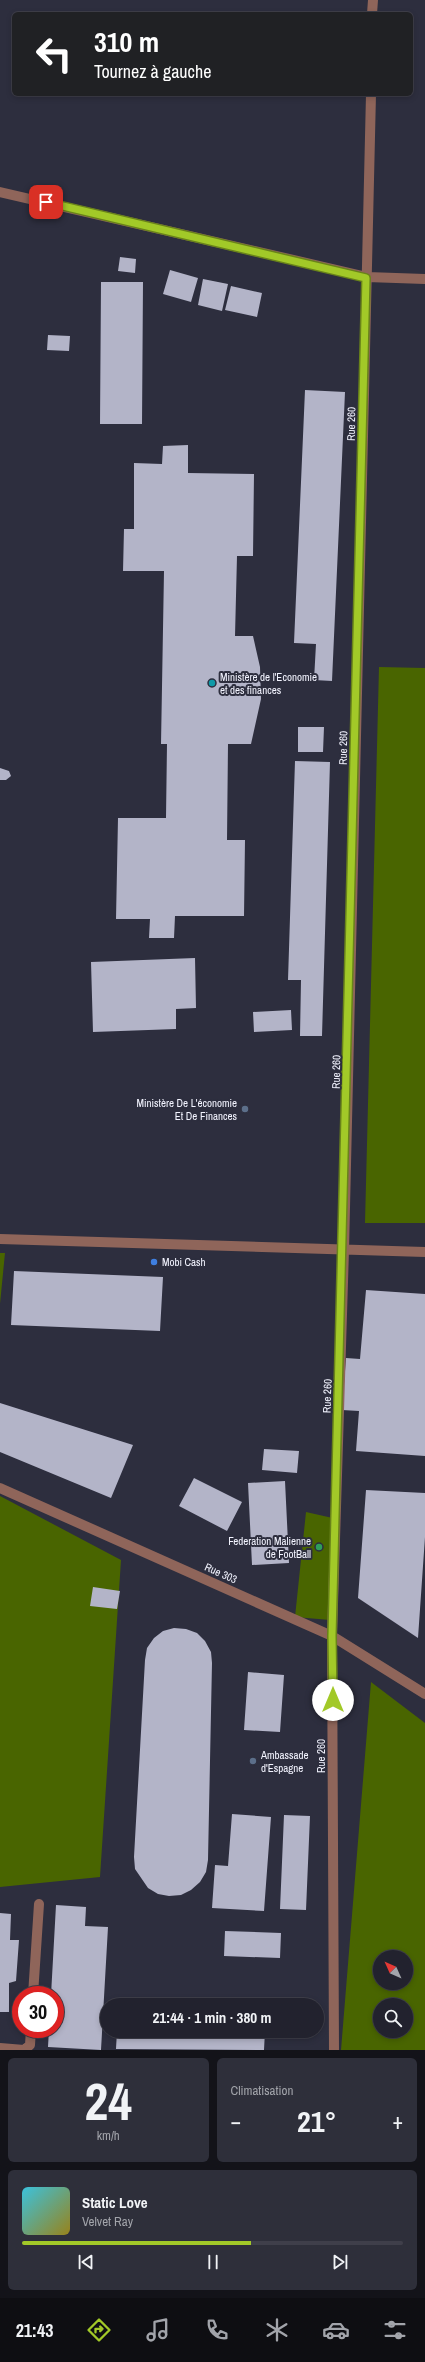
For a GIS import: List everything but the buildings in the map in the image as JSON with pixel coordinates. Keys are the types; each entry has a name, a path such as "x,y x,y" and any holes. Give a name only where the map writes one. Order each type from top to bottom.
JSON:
{"street":[{"path":"372,12 373,0"},
{"name":"Rue 260","path":"334,2050 332,1636 344,1250 371,96"},
{"path":"0,192 366,278 425,279"},
{"path":"0,1238 425,1252"},
{"name":"Rue 303","path":"0,1488 332,1636 425,1694"},
{"path":"34,1986 39,1904"},
{"path":"0,2048 24,2050 30,2045 30,2038"}],"green space":[{"path":"379,667 425,668 425,1223 365,1223"},
{"path":"0,1253 5,1253 0,1304"},
{"path":"0,1496 121,1560 100,1877 0,1887"},
{"name":"Federation Malienne de FootBall","path":"306,1512 337,1519 330,1620 295,1617"},
{"path":"371,1682 425,1723 425,2050 341,2050"}],"place":[{"name":"Ministère de l'Economie et des finances","path":"212,683"},
{"name":"Ministère De L'économie Et De Finances","path":"245,1109"},
{"name":"Mobi Cash","path":"154,1262"},
{"name":"Federation Malienne de FootBall","path":"319,1547"},
{"name":"Ambassade d'Espagne","path":"253,1761"}],"route":[{"path":"46,202 366,278 344,1218 332,1636 333,1700"}]}
